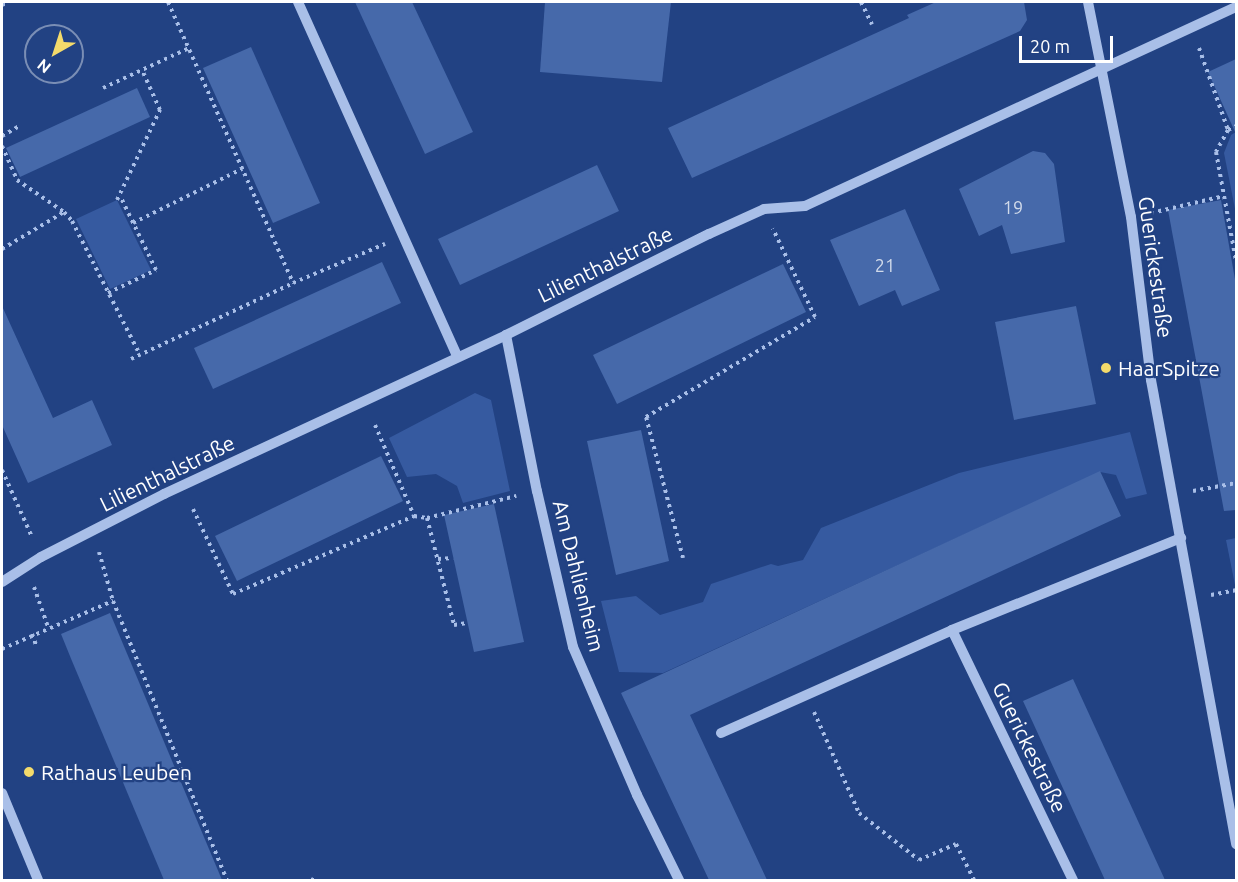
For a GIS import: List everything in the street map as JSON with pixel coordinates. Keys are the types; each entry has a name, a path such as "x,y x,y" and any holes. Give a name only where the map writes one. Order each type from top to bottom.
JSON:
{"street":[{"path":"298,2 457,356"},
{"name":"Guerickestraße","path":"1088,2 1131,217 1151,380 1236,844"},
{"name":"Lilienthalstraße","path":"2,582 42,557 164,494 506,335 764,209 805,206 1236,7"},
{"name":"Am Dahlienheim","path":"506,335 537,491 573,647 637,795 679,880"},
{"path":"721,733 952,630 1181,538"},
{"name":"Guerickestraße","path":"952,630 1073,880"},
{"path":"2,793 38,880"}],"path":[{"path":"2,5 9,2"},
{"path":"168,2 293,283"},
{"path":"861,2 872,25"},
{"path":"1192,28 1228,130"},
{"path":"103,88 189,48"},
{"path":"108,293 156,270 118,197 160,110 142,70"},
{"path":"2,136 21,125"},
{"path":"1236,126 1228,130 1216,152 1236,261"},
{"path":"2,146 17,180 64,212 72,221 140,355"},
{"path":"133,223 242,169"},
{"path":"1131,217 1224,196"},
{"path":"683,558 646,417 815,317 764,209"},
{"path":"2,249 64,212"},
{"path":"132,358 293,283 402,237"},
{"path":"375,425 414,516"},
{"path":"2,470 42,557"},
{"path":"1172,495 1236,483"},
{"path":"193,509 233,594 414,516 427,518 537,491"},
{"path":"427,518 454,625 467,623"},
{"path":"93,531 113,601 227,880"},
{"path":"438,560 453,558"},
{"path":"27,566 48,627"},
{"path":"2,649 48,627 113,601"},
{"path":"32,634 36,645"},
{"path":"806,695 859,813 919,860 956,844 974,880"}],"shaded area":[{"path":"1236,132 1236,214 1224,153 1231,135"},
{"path":"117,200 151,270 110,289 76,219"},
{"path":"475,393 491,400 510,491 463,503 457,486 436,474 407,477 389,438"},
{"path":"1130,432 1147,494 1126,499 1116,475 1100,472 663,673 619,672 601,601 636,596 660,615 703,602 711,584 771,564 778,566 803,560 821,528 959,473"},
{"path":"1236,538 1236,585 1235,585 1226,540"}],"building":[{"path":"355,2 412,2 473,132 425,154"},
{"path":"545,2 671,2 662,82 540,72"},
{"path":"936,2 1024,2 1027,20 1020,31 692,178 668,128 909,18 907,15"},
{"path":"251,47 320,203 273,223 203,68"},
{"path":"1236,59 1236,134 1208,72"},
{"path":"137,88 150,117 20,177 6,148"},
{"path":"1033,151 1045,153 1054,164 1065,242 1011,254 1002,225 979,236 959,189"},
{"path":"597,165 619,211 460,285 438,239"},
{"path":"1221,200 1236,285 1236,510 1224,511 1168,210"},
{"path":"905,209 940,290 902,306 895,290 859,306 830,240"},
{"path":"382,262 401,303 213,389 194,348"},
{"path":"783,264 806,312 617,404 593,355"},
{"path":"2,306 53,418 92,400 112,445 28,483 2,425"},
{"path":"1076,306 1096,404 1014,420 995,322"},
{"path":"641,430 669,561 616,575 587,441"},
{"path":"381,456 403,501 237,581 215,536"},
{"path":"1100,471 1121,516 690,715 767,880 709,880 621,693"},
{"path":"494,504 524,642 474,652 444,515"},
{"path":"110,613 222,880 164,880 72,661 61,634"},
{"path":"1073,679 1165,880 1105,880 1023,701"}],"place":[{"name":"HaarSpitze","path":"1106,368"},
{"name":"Rathaus Leuben","path":"29,772"}]}
